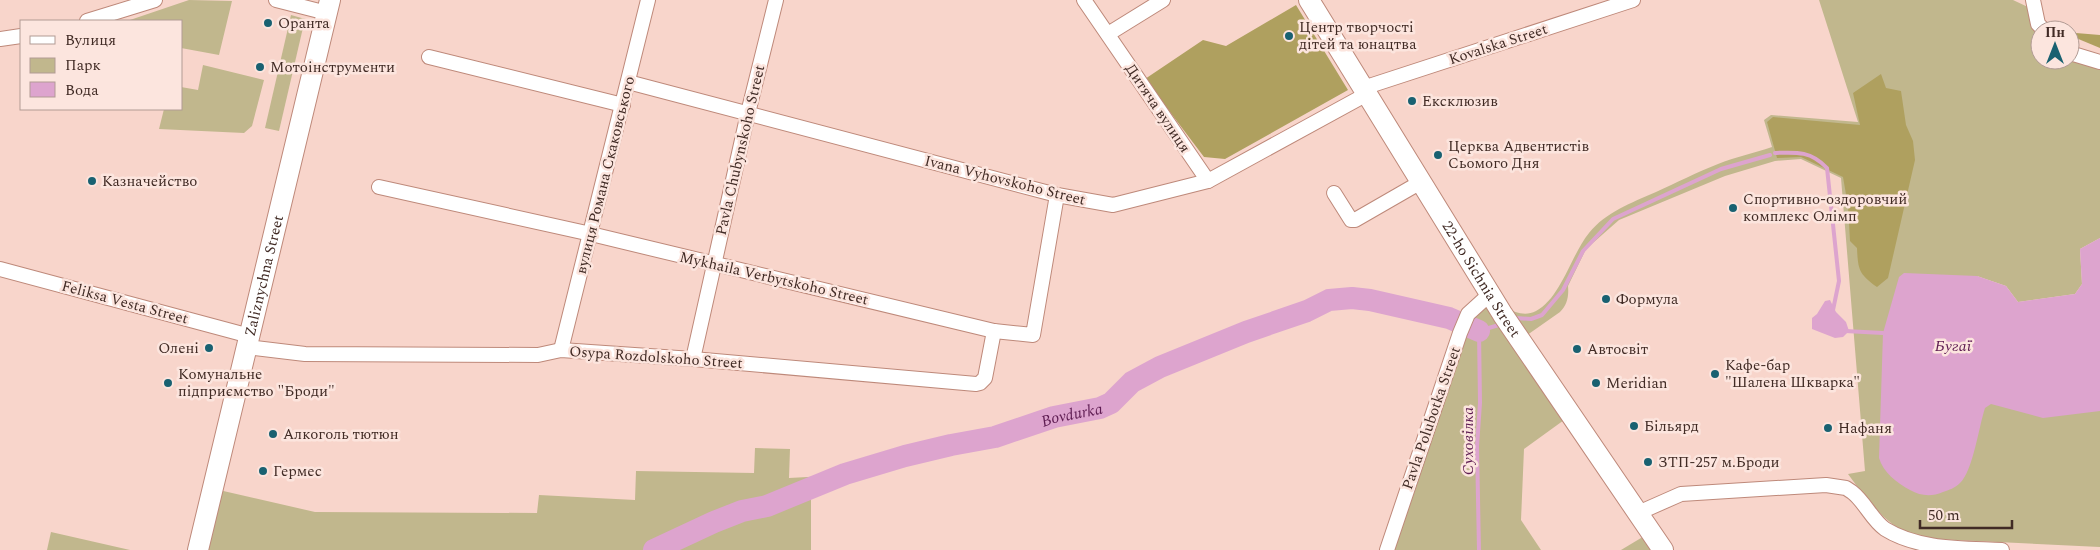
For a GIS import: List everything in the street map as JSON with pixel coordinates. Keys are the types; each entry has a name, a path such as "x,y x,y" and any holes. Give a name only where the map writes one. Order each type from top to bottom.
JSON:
{"main road":[{"name":"22-ho Sichnia Street","path":"1309,0 1507,321 1662,550"},
{"name":"Zaliznychna Street","path":"198,550 328,6"}],"street":[{"path":"90,20 156,0"},
{"path":"276,0 328,6"},
{"name":"вулиця Романа Скаковського","path":"561,350 648,0"},
{"name":"Pavla Chubynskoho Street","path":"693,359 713,264 776,0"},
{"name":"Дитяча вулиця","path":"1084,0 1208,181"},
{"path":"1108,34 1162,0"},
{"name":"Kovalska Street","path":"1365,91 1632,0"},
{"path":"2033,3 2037,20"},
{"path":"0,38 20,36"},
{"path":"2080,56 2100,62"},
{"path":"429,57 623,104"},
{"name":"Ivana Vyhovskoho Street","path":"628,82 1058,195 1113,205 1208,181 1365,91"},
{"path":"1334,193 1351,220 1355,220 1421,182"},
{"name":"Mykhaila Verbytskoho Street","path":"379,187 591,234 994,331 1033,334 1058,195"},
{"name":"Feliksa Vesta Street","path":"0,269 248,341"},
{"name":"Pavla Polubotka Street","path":"1387,550 1468,314 1490,294"},
{"name":"Osypa Rozdolskoho Street","path":"248,341 305,354 538,355 561,350 693,359 976,384 985,378 994,331"},
{"path":"1638,513 1681,494 1826,485 1846,488 1852,492 1884,529 1908,540 1934,546 2002,550"}],"green space":[{"path":"189,0 232,1 219,55 182,48 182,20 130,20"},
{"path":"1819,0 2013,0 2030,8 2035,20 2030,20 2030,70 2080,70 2080,62 2100,65 2100,238 2080,249 2082,284 2075,294 2018,302 2006,286 1977,276 2100,370 2100,547 1935,539 1915,536 1902,530 1884,517 1861,491 1848,474 1865,471 1841,178 1801,159 1775,161 1725,176 1619,220 1586,249 1568,286 1567,300 1560,312 1520,340 1571,415 1524,449 1521,520 1541,550 1387,550 1460,333 1490,294 1511,310 1523,314 1536,311 1545,305 1552,296 1583,242 1603,219 1628,204 1702,170 1772,147 1764,120 1771,115 1858,122"},
{"path":"291,15 305,19 279,131 265,128"},
{"path":"203,65 264,80 252,126 244,133 159,129 164,110 182,110 182,87 198,90"},
{"path":"1338,294 1373,297 1463,318 1460,325 1370,304 1352,302 1330,303 1296,319 1161,370 1135,384 1113,406 1101,411 1041,425 996,441 907,460 769,510 733,520 672,550 204,550 219,490 315,512 537,513 539,495 635,500 636,471 754,473 755,448 790,449 789,478 826,476 904,449 993,433 1051,413 1098,404 1107,400 1129,378 1170,358 1296,312 1326,296"},
{"path":"811,496 811,550 676,550 733,522"},
{"path":"51,532 130,550 47,550"},
{"path":"1651,532 1663,550 1621,550"}],"shaded area":[{"path":"1296,5 1348,90 1225,159 1204,157 1145,79 1203,40 1226,46"},
{"path":"2080,33 2100,35 2100,48 2080,40"},
{"path":"1881,74 1886,88 1901,91 1906,125 1913,141 1915,160 1888,278 1877,287 1863,275 1859,267 1857,248 1850,241 1848,206 1843,177 1801,157 1777,158 1767,122 1773,117 1860,125 1853,93"}],"water":[{"name":"Бугаї","path":"2100,238 2100,411 2043,418 1991,404 1985,408 1969,469 1958,485 1939,494 1922,495 1905,487 1896,480 1887,472 1879,458 1883,333 1899,277 1904,273 1977,276 2006,286 2018,302 2075,294 2082,284 2080,249"},
{"path":"1830,300 1836,312 1846,322 1849,331 1843,337 1835,338 1812,329 1812,318 1817,314 1825,301"}],"waterway":[{"path":"1775,153 1803,154 1815,158 1827,168 1839,281 1833,310"},
{"path":"1513,320 1516,318 1531,319 1542,315 1563,290 1583,251 1613,219 1721,169 1770,155"},
{"name":"Bovdurka","path":"654,550 714,522 742,511 767,506 845,474 905,456 995,437 1054,417 1100,408 1111,403 1132,382 1160,367 1246,332 1307,311 1329,300 1352,298 1370,300 1449,318 1479,331"},
{"name":"Суховілка","path":"1479,550 1477,446 1480,403 1479,331 1502,324"},
{"path":"1845,331 1883,333"}],"place":[{"name":"Оранта","path":"268,23"},
{"name":"Центр творчості дітей та юнацтва","path":"1289,36"},
{"name":"Мотоінструменти","path":"260,67"},
{"name":"Ексклюзив","path":"1412,101"},
{"name":"Церква Адвентистів Сьомого Дня","path":"1438,155"},
{"name":"Казначейство","path":"92,181"},
{"name":"Спортивно-оздоровчий комплекс Олімп","path":"1733,208"},
{"name":"Формула","path":"1606,299"},
{"name":"Олені","path":"209,348"},
{"name":"Автосвіт","path":"1577,349"},
{"name":"Кафе-бар \"Шалена Шкварка\"","path":"1715,374"},
{"name":"Комунальне підприємство \"Броди\"","path":"168,383"},
{"name":"Meridian","path":"1596,383"},
{"name":"Більярд","path":"1634,426"},
{"name":"Нафаня","path":"1828,428"},
{"name":"Алкоголь тютюн","path":"273,434"},
{"name":"ЗТП-257 м.Броди","path":"1648,462"},
{"name":"Гермес","path":"263,471"}]}
